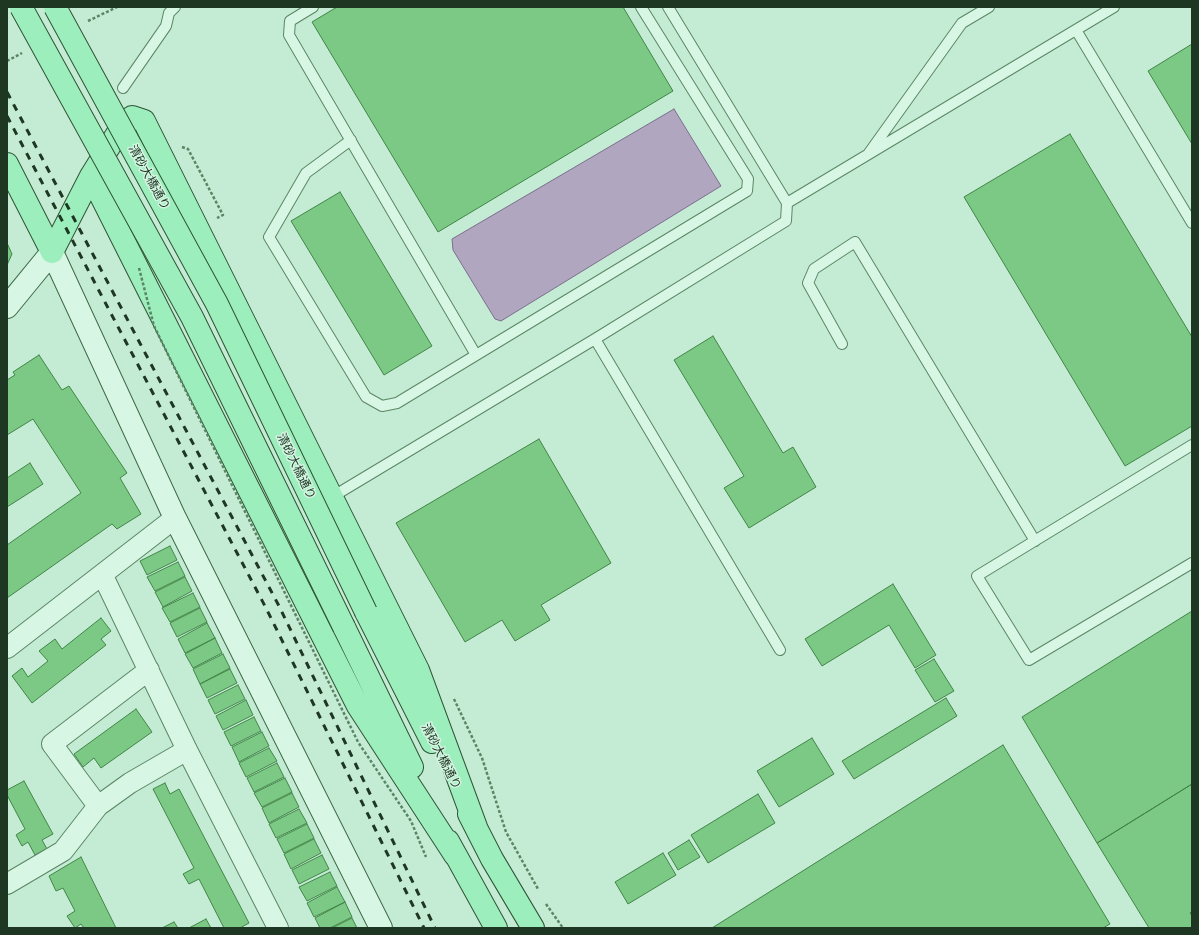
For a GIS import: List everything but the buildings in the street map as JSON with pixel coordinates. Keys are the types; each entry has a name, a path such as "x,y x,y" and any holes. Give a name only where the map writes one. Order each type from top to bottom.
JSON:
{"main road":[{"path":"21,7 192,318 454,855"},
{"name":"清砂大橋通り","path":"55,7 217,304 366,612 492,859 533,928"},
{"path":"52,252 91,176 122,126 132,117 144,121 418,670 476,827"},
{"path":"7,164 52,252"},
{"path":"91,176 358,706 454,855 496,928"}],"street":[{"path":"7,307 52,252 175,518 381,928"},
{"path":"7,648 175,518"},
{"path":"102,576 187,750 278,928"},
{"path":"98,806 52,744 149,670"},
{"path":"7,884 63,851 98,806 130,783 187,750"}],"lane":[{"path":"123,88 166,26 170,13 175,7"},
{"path":"313,7 290,21 289,35 476,355"},
{"path":"351,140 306,173 269,237 366,397 382,406 397,403 747,191 748,179 641,7"},
{"path":"332,497 595,339 786,221 787,204 668,7"},
{"path":"866,156 962,22 989,7"},
{"path":"787,204 1114,7"},
{"path":"1076,30 1192,222"},
{"path":"842,344 808,283 814,269 855,242 1034,541"},
{"path":"595,339 780,650"},
{"path":"1192,445 977,576 1030,660 1192,563"}],"path":[{"path":"188,149 223,215 217,219"},
{"path":"138,267 154,326 358,742 411,821 426,857"}],"shaded area":[{"path":"674,109 721,186 501,321 495,319 453,250 452,239"}],"railway":[{"path":"7,92 279,606 435,928"},
{"path":"7,116 266,608 424,928"}]}
